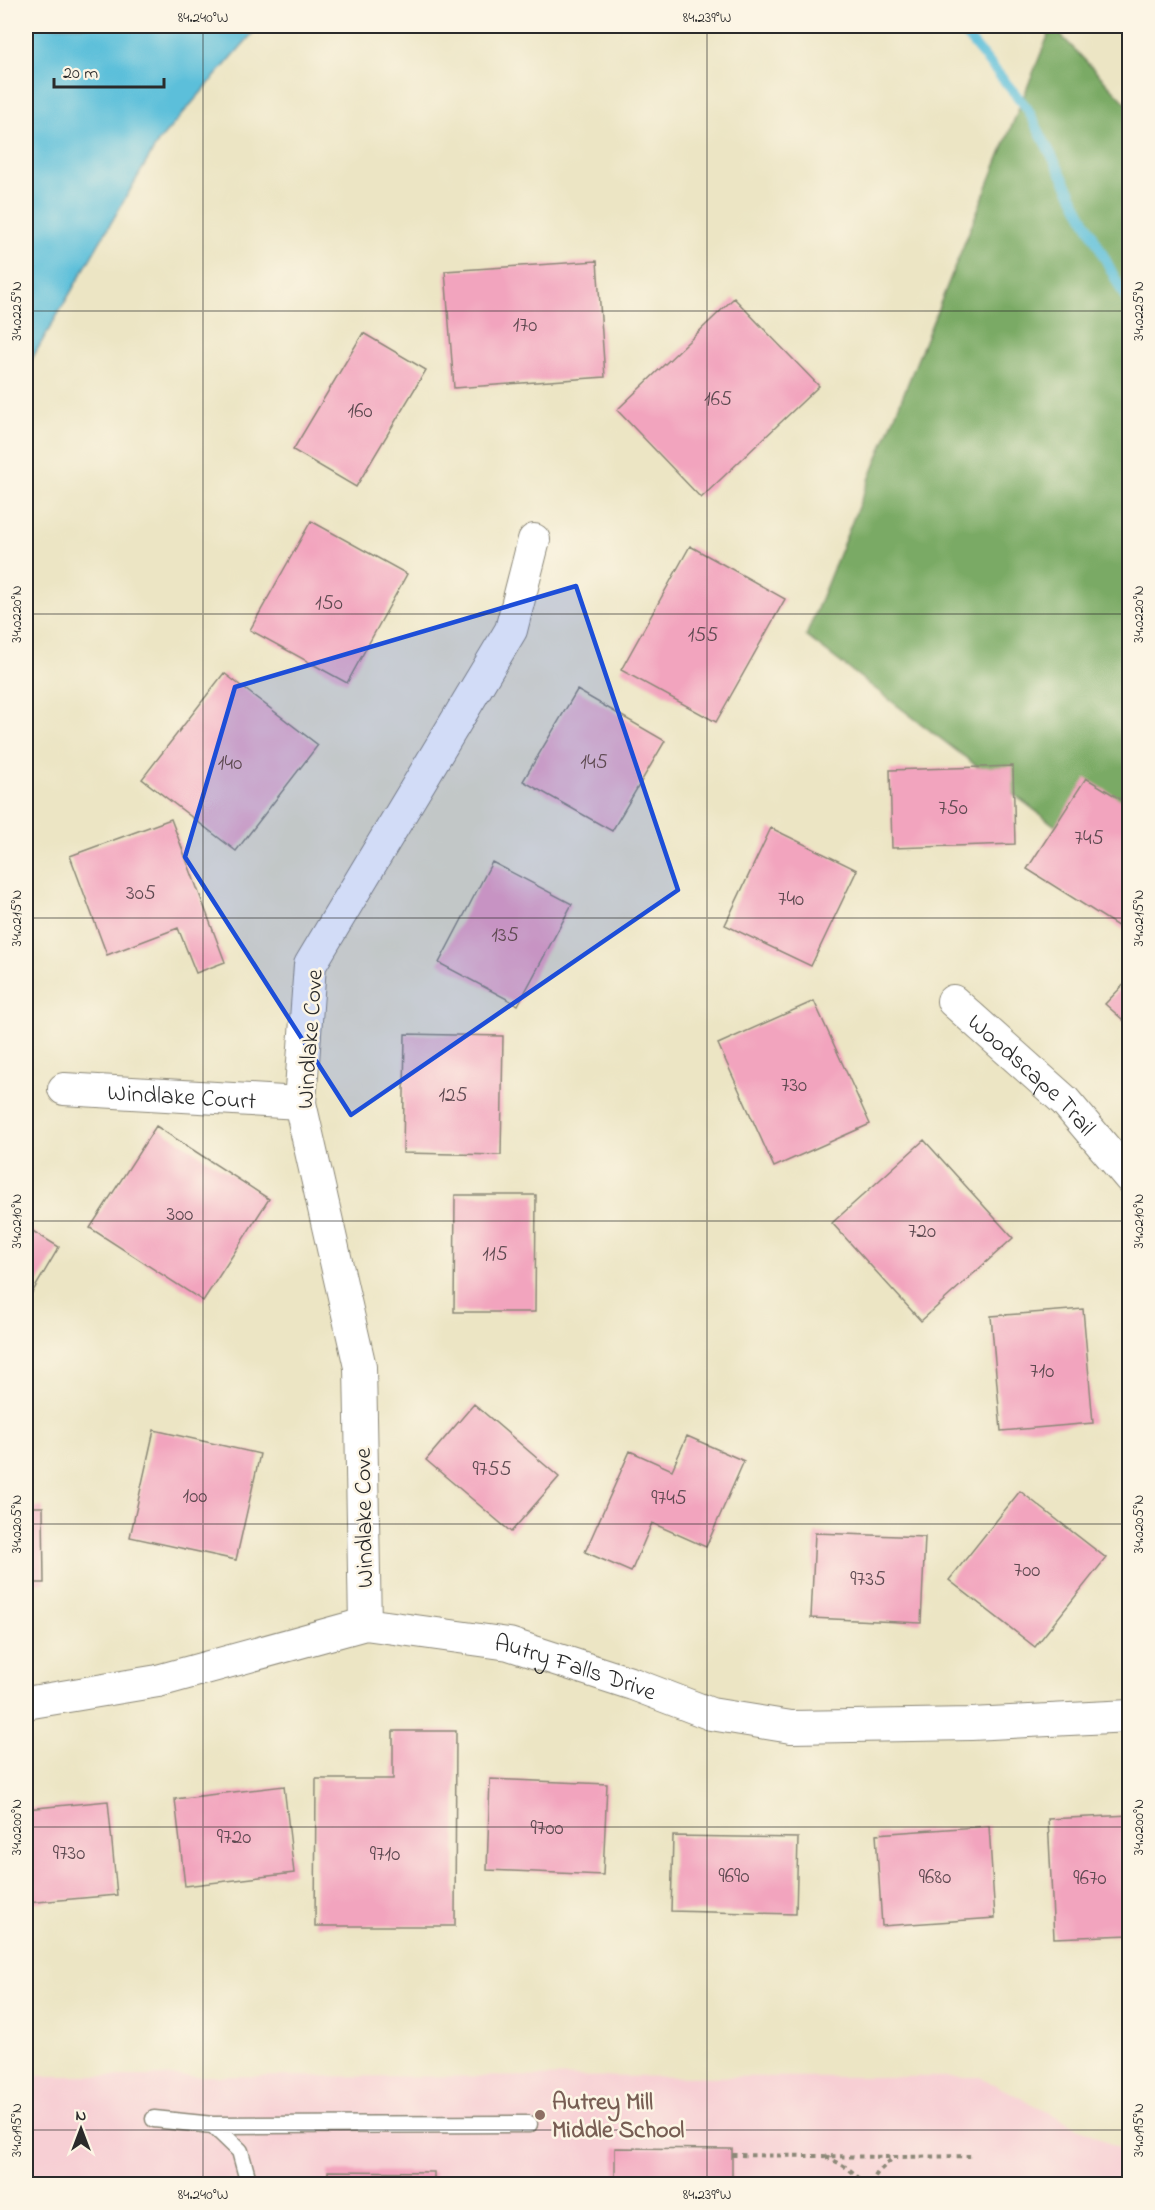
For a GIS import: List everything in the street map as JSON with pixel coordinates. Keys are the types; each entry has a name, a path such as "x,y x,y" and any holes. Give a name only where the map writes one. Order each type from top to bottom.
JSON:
{"street":[{"name":"Windlake Cove","path":"365,1624 360,1367 300,1103 310,965 511,630 534,540"},
{"name":"Woodscape Trail","path":"953,1001 1065,1101 1130,1178"},
{"name":"Windlake Court","path":"64,1089 300,1103"},
{"name":"Autry Falls Drive","path":"26,1703 158,1681 365,1624 509,1644 633,1684 711,1714 791,1728 971,1724 1130,1716"}],"lane":[{"path":"154,2119 213,2125 529,2124"},
{"path":"213,2125 240,2151 249,2184"}],"path":[{"path":"732,2156 974,2156"},
{"path":"825,2156 844,2165 859,2178 862,2184"},
{"path":"870,2184 878,2172 894,2157"}],"highlighted area":[{"path":"576,586 678,890 351,1115 185,857 235,687"}],"shaded area":[{"name":"Autrey Mill Middle School","path":"26,2076 980,2077 1130,2154 1129,2184 26,2184"}],"green space":[{"path":"1052,26 1129,106 1129,882 806,636"}],"water":[{"path":"26,26 259,26 158,142 26,369"}],"building":[{"path":"597,261 605,377 454,388 445,271"},
{"path":"734,298 819,386 701,498 617,410"},
{"path":"363,333 426,370 356,487 293,450"},
{"path":"311,521 407,574 347,683 250,630"},
{"path":"690,546 785,599 716,722 621,670"},
{"path":"224,673 318,745 236,851 142,779"},
{"path":"577,690 665,741 612,831 523,781"},
{"path":"1013,766 1015,844 892,848 890,770"},
{"path":"1086,778 1130,805 1130,922 1124,930 1027,869"},
{"path":"171,819 225,962 196,973 178,928 107,955 70,856"},
{"path":"771,828 857,870 811,966 725,925"},
{"path":"492,862 572,904 518,1005 439,963"},
{"path":"1130,978 1130,1026 1105,1004"},
{"path":"814,1001 870,1124 774,1167 718,1044"},
{"path":"405,1034 503,1036 501,1155 403,1153"},
{"path":"156,1126 269,1199 203,1301 90,1228"},
{"path":"924,1140 1013,1238 921,1321 832,1223"},
{"path":"455,1195 536,1195 535,1312 454,1312"},
{"path":"26,1227 59,1247 26,1303"},
{"path":"1083,1309 1093,1423 1001,1431 991,1316"},
{"path":"474,1404 559,1477 511,1532 426,1460"},
{"path":"154,1430 260,1454 236,1560 130,1537"},
{"path":"687,1436 744,1461 706,1547 652,1523 631,1572 585,1552 630,1451 672,1470"},
{"path":"1020,1491 1106,1558 1035,1647 949,1580"},
{"path":"26,1507 43,1507 44,1583 26,1583"},
{"path":"815,1533 925,1537 921,1623 811,1618"},
{"path":"393,1731 456,1731 455,1926 315,1926 316,1779 393,1779"},
{"path":"490,1779 607,1784 603,1875 487,1870"},
{"path":"284,1786 294,1873 185,1886 175,1799"},
{"path":"108,1801 117,1895 26,1903 26,1809"},
{"path":"1130,1815 1130,1935 1054,1938 1048,1819"},
{"path":"989,1826 995,1918 882,1926 876,1834"},
{"path":"673,1836 798,1838 796,1914 671,1911"},
{"path":"615,2148 732,2149 732,2184 615,2184"},
{"path":"328,2171 434,2172 434,2184 328,2184"}],"waterway":[{"path":"954,26 970,40 1027,108 1130,307"}],"place":[{"name":"Autrey Mill Middle School","path":"540,2115"}]}
